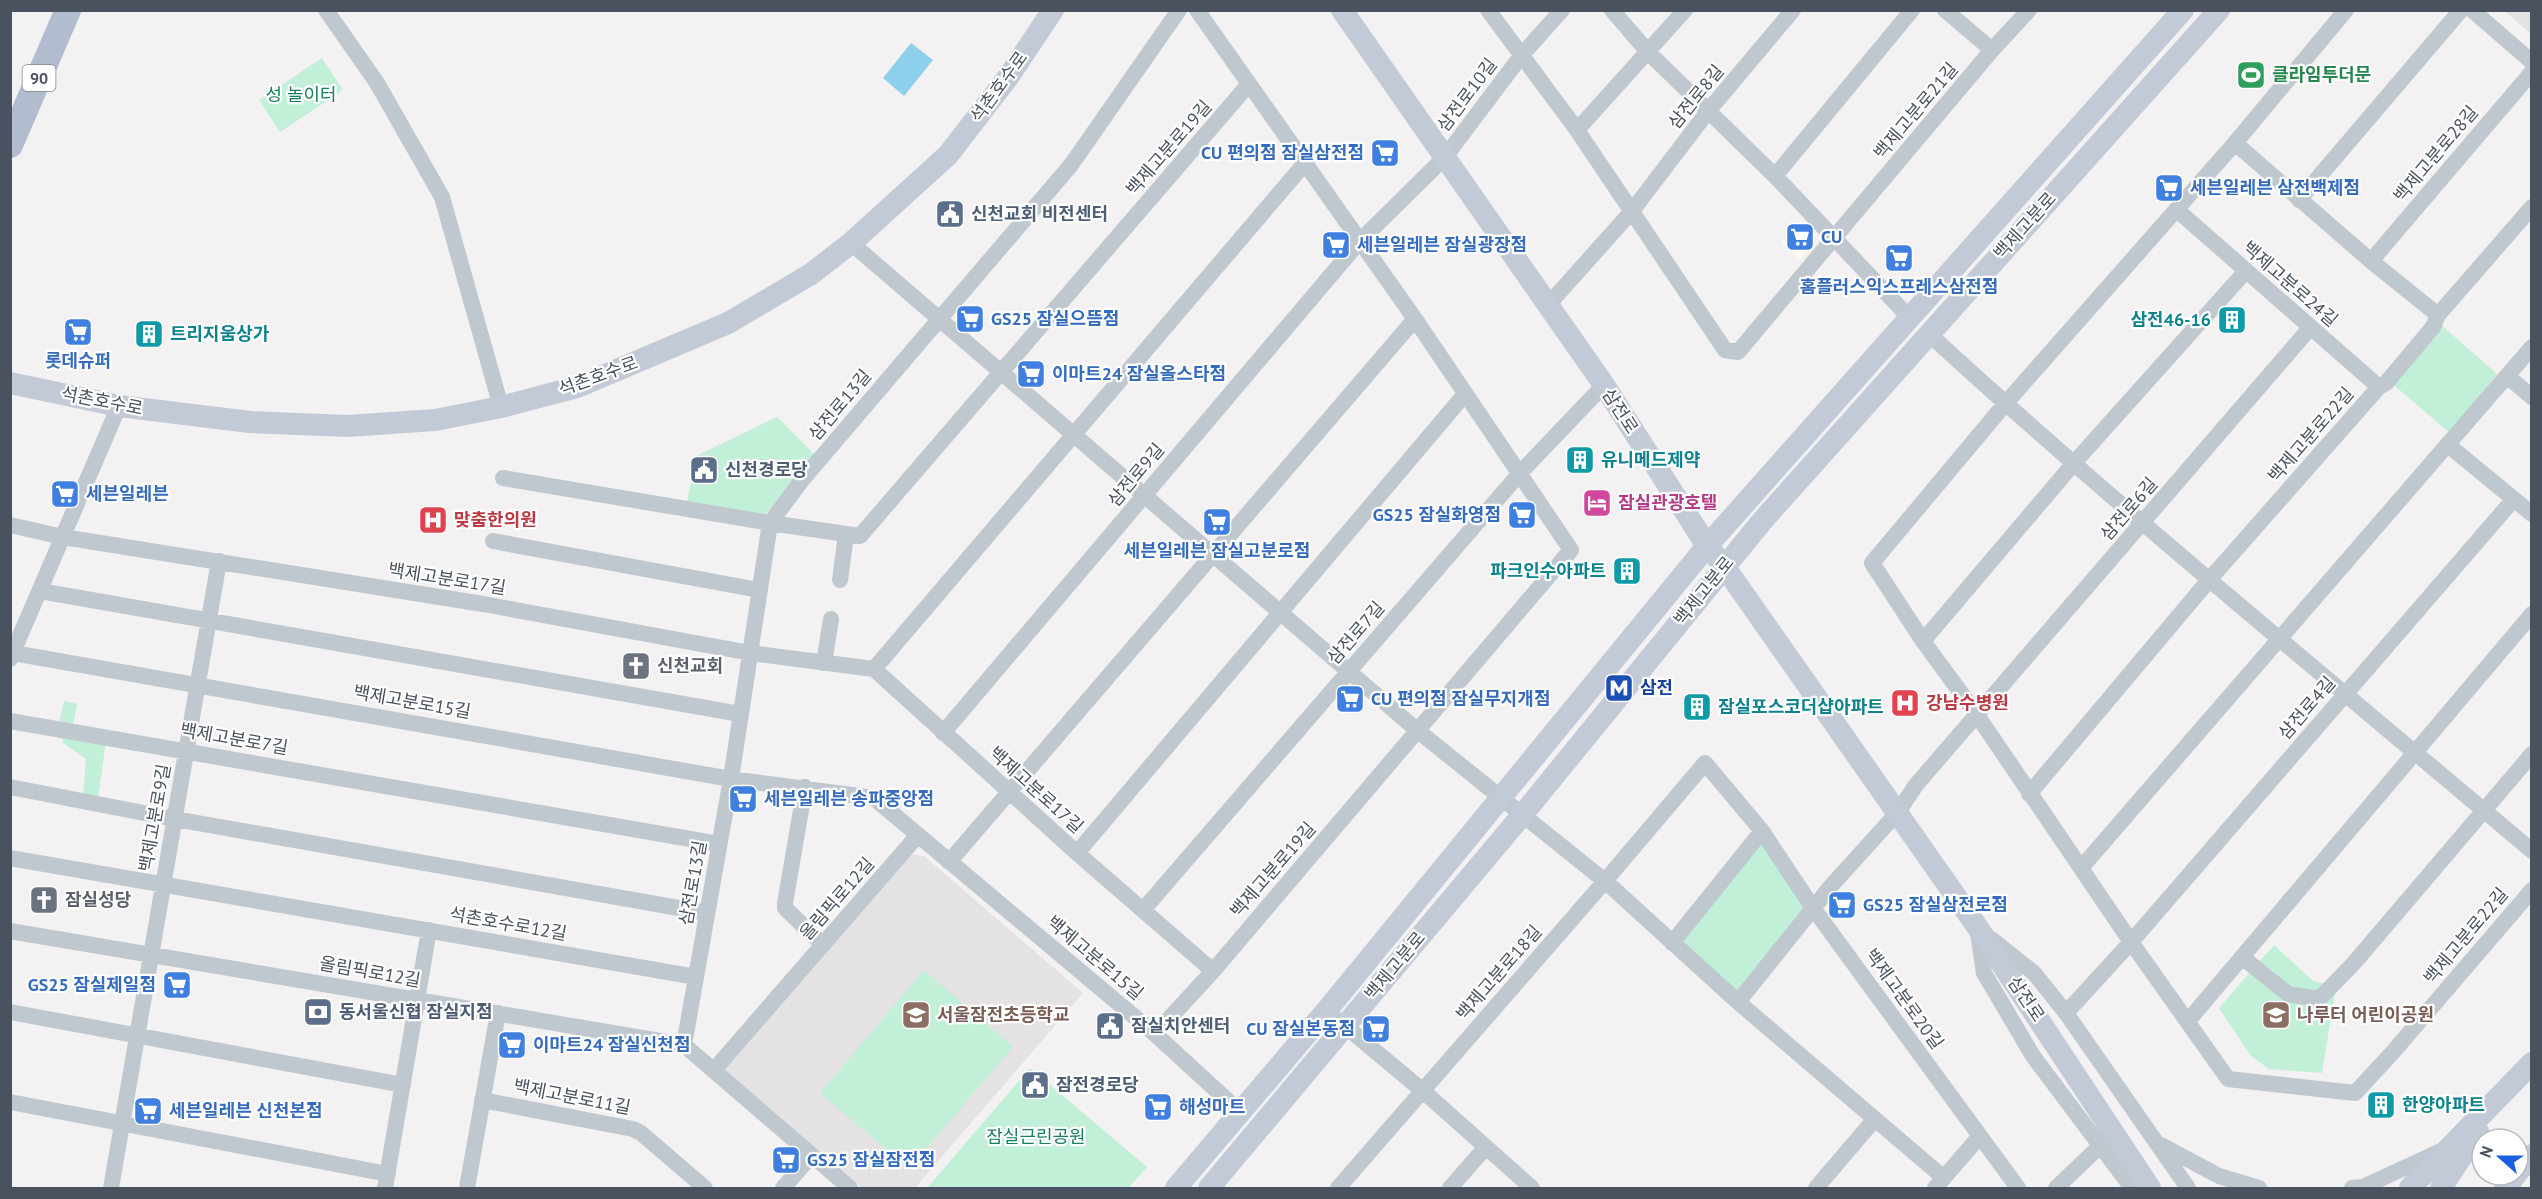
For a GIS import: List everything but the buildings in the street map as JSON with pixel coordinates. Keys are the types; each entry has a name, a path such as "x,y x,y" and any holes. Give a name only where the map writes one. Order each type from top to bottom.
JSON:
{"main road":[{"name":"90","path":"10,145 68,10"},
{"name":"석촌호수로","path":"10,383 119,406 250,422 347,426 435,420 577,387 728,323 811,274 851,243 948,155 1009,75 1053,10"},
{"name":"삼전로","path":"1342,10 1604,385 1707,546 1724,566 1978,928 2136,1188"},
{"name":"백제고분로","path":"1176,1188 1327,1010 1707,546 2183,10"},
{"name":"백제고분로","path":"1209,1188 1523,814 1724,566 2218,10"},
{"path":"2410,1188 2532,1063"},
{"path":"2441,1188 2504,1092"}],"street":[{"path":"326,10 377,83 442,197 501,406"},
{"name":"삼전로13길","path":"684,1045 731,778 770,523 802,480 1071,165 1179,10"},
{"path":"1197,10 1306,162 1520,473"},
{"name":"삼전로10길","path":"1488,10 1521,56"},
{"name":"삼전로10길","path":"1445,157 1521,56 1562,10"},
{"path":"1612,10 1648,52 1775,176 1909,317"},
{"path":"1577,130 1685,10"},
{"name":"삼전로8길","path":"1548,305 1632,211 1709,110 1793,10"},
{"path":"1775,176 1912,10"},
{"path":"1945,10 1992,50"},
{"name":"백제고분로21길","path":"1632,211 1725,350 1738,351 1992,50 2029,10"},
{"path":"2346,10 2235,143 2005,404 1872,563 1923,641 1977,715 2131,942 2188,1021 2413,752 2532,614"},
{"path":"2300,200 2461,10"},
{"path":"2472,10 2532,62"},
{"path":"1521,56 1577,130 1632,211"},
{"name":"백제고분로28길","path":"2371,261 2532,72"},
{"name":"백제고분로19길","path":"846,535 860,536 1249,84"},
{"path":"2235,143 2371,261 2438,315 2532,207"},
{"name":"삼전로9길","path":"943,733 1359,242 1445,157"},
{"path":"874,669 1306,162"},
{"name":"백제고분로24길","path":"2177,210 2245,272 2379,387"},
{"path":"851,243 1418,731 1605,881 1738,1002 1874,1120 1939,1183 1980,1136"},
{"path":"1923,641 2074,463 2245,272"},
{"name":"백제고분로22길","path":"2029,794 2209,580 2379,387 2386,383 2433,327 2438,315"},
{"path":"949,862 1415,319"},
{"name":"삼전로6길","path":"1898,812 1916,785 2310,327"},
{"path":"1929,334 2005,404 2209,580 2532,851"},
{"path":"2081,868 2532,347"},
{"path":"2507,376 2532,397"},
{"name":"삼전로7길","path":"1143,910 1520,473 1604,385"},
{"path":"1077,853 1466,394"},
{"path":"12,656 119,406"},
{"path":"2448,445 2532,514"},
{"name":"백제고분로19길","path":"1155,1034 1213,970 1571,550 1520,473"},
{"path":"503,478 846,535 840,580"},
{"name":"삼전로4길","path":"2066,1013 2131,942 2514,499"},
{"path":"10,525 63,537"},
{"name":"백제고분로17길","path":"63,537 483,604 750,652 874,669 1077,853 1213,970"},
{"path":"493,541 759,590"},
{"name":"백제고분로9길","path":"111,1188 219,561"},
{"path":"40,591 741,714"},
{"path":"824,663 831,619"},
{"name":"백제고분로15길","path":"12,656 198,684 731,778 874,798 1155,1034 1240,1112"},
{"name":"백제고분로7길","path":"10,721 719,844"},
{"path":"2242,957 2288,994 2319,999 2354,963 2532,754"},
{"name":"백제고분로20길","path":"1605,881 1705,763 1762,831 1813,908 2018,1188"},
{"path":"10,787 175,819 707,913"},
{"path":"805,787 784,903 785,908 823,945"},
{"path":"1738,1002 1813,908 1898,812"},
{"path":"1672,943 1762,831"},
{"name":"올림픽로12길","path":"714,1070 918,835"},
{"path":"10,858 429,930"},
{"name":"백제고분로18길","path":"1338,1188 1605,881"},
{"name":"백제고분로22길","path":"2188,1021 2228,1079 2355,1093 2532,890"},
{"path":"1978,928 2034,973 2066,1013 2188,1188"},
{"path":"1978,928 1984,973 2033,1056 2099,1147 2136,1188"},
{"name":"석촌호수로12길","path":"386,1181 429,930 696,977"},
{"name":"올림픽로12길","path":"10,931 684,1045"},
{"path":"1327,1010 1532,1188"},
{"path":"10,1012 137,1038 403,1085"},
{"path":"467,1188 498,1013"},
{"path":"684,1045 850,1188"},
{"name":"백제고분로11길","path":"482,1100 633,1129 641,1133 705,1188"},
{"path":"10,1102 122,1123 386,1181"},
{"path":"1816,1188 1874,1120"},
{"path":"2157,1143 2218,1176 2259,1188"},
{"path":"2352,1188 2373,1183 2452,1145"},
{"path":"1450,1188 1486,1147"},
{"path":"2056,1188 2099,1147"},
{"path":"783,1188 811,1156"}],"shaded area":[{"path":"2505,11 2531,11 2531,34"},
{"name":"CU","path":"1801,220 1815,232 1815,244 1800,260 1781,242"},
{"name":"서울잠전초등학교","path":"907,854 924,856 1083,993 915,1188 862,1188 721,1069"}],"green space":[{"name":"성 놀이터","path":"322,58 343,90 280,132 259,100"},
{"path":"2439,323 2497,374 2450,433 2389,381"},
{"path":"777,417 815,455 764,516 687,502 696,456"},
{"path":"64,701 77,704 73,726 59,724"},
{"path":"63,733 106,741 98,798 83,796 86,759 63,743"},
{"path":"1762,831 1813,908 1738,1002 1672,943"},
{"path":"2274,945 2313,981 2336,986 2322,1073 2269,1069 2251,1056 2219,1008"},
{"path":"924,970 1013,1047 909,1169 820,1093"},
{"name":"잠실근린공원","path":"1030,1068 1147,1167 1128,1188 927,1188"}],"water":[{"path":"911,43 933,60 904,96 883,78"}],"place":[{"name":"클라임투더문","path":"2251,75"},
{"name":"CU 편의점 잠실삼전점","path":"1385,153"},
{"name":"세븐일레븐 삼전백제점","path":"2169,188"},
{"name":"신천교회 비전센터","path":"950,214"},
{"name":"CU","path":"1800,237"},
{"name":"세븐일레븐 잠실광장점","path":"1336,245"},
{"name":"홈플러스익스프레스삼전점","path":"1899,258"},
{"name":"GS25 잠실으뜸점","path":"970,319"},
{"name":"삼전46-16","path":"2232,320"},
{"name":"롯데슈퍼","path":"78,332"},
{"name":"트리지움상가","path":"149,334"},
{"name":"이마트24 잠실올스타점","path":"1031,374"},
{"name":"유니메드제약","path":"1580,460"},
{"name":"신천경로당","path":"704,470"},
{"name":"세븐일레븐","path":"65,494"},
{"name":"잠실관광호텔","path":"1597,503"},
{"name":"GS25 잠실화영점","path":"1522,515"},
{"name":"맞춤한의원","path":"433,520"},
{"name":"세븐일레븐 잠실고분로점","path":"1217,522"},
{"name":"파크인수아파트","path":"1627,571"},
{"name":"신천교회","path":"636,666"},
{"name":"삼전","path":"1619,688"},
{"name":"CU 편의점 잠실무지개점","path":"1350,699"},
{"name":"강남수병원","path":"1905,703"},
{"name":"잠실포스코더샵아파트","path":"1697,707"},
{"name":"세븐일레븐 송파중앙점","path":"743,799"},
{"name":"잠실성당","path":"44,900"},
{"name":"GS25 잠실삼전로점","path":"1842,905"},
{"name":"GS25 잠실제일점","path":"177,985"},
{"name":"동서울신협 잠실지점","path":"318,1012"},
{"name":"서울잠전초등학교","path":"916,1015"},
{"name":"나루터 어린이공원","path":"2276,1015"},
{"name":"잠실치안센터","path":"1110,1026"},
{"name":"CU 잠실본동점","path":"1376,1029"},
{"name":"이마트24 잠실신천점","path":"512,1045"},
{"name":"잠전경로당","path":"1035,1085"},
{"name":"한양아파트","path":"2381,1105"},
{"name":"해성마트","path":"1158,1107"},
{"name":"세븐일레븐 신천본점","path":"148,1111"},
{"name":"GS25 잠실잠전점","path":"786,1160"}]}
